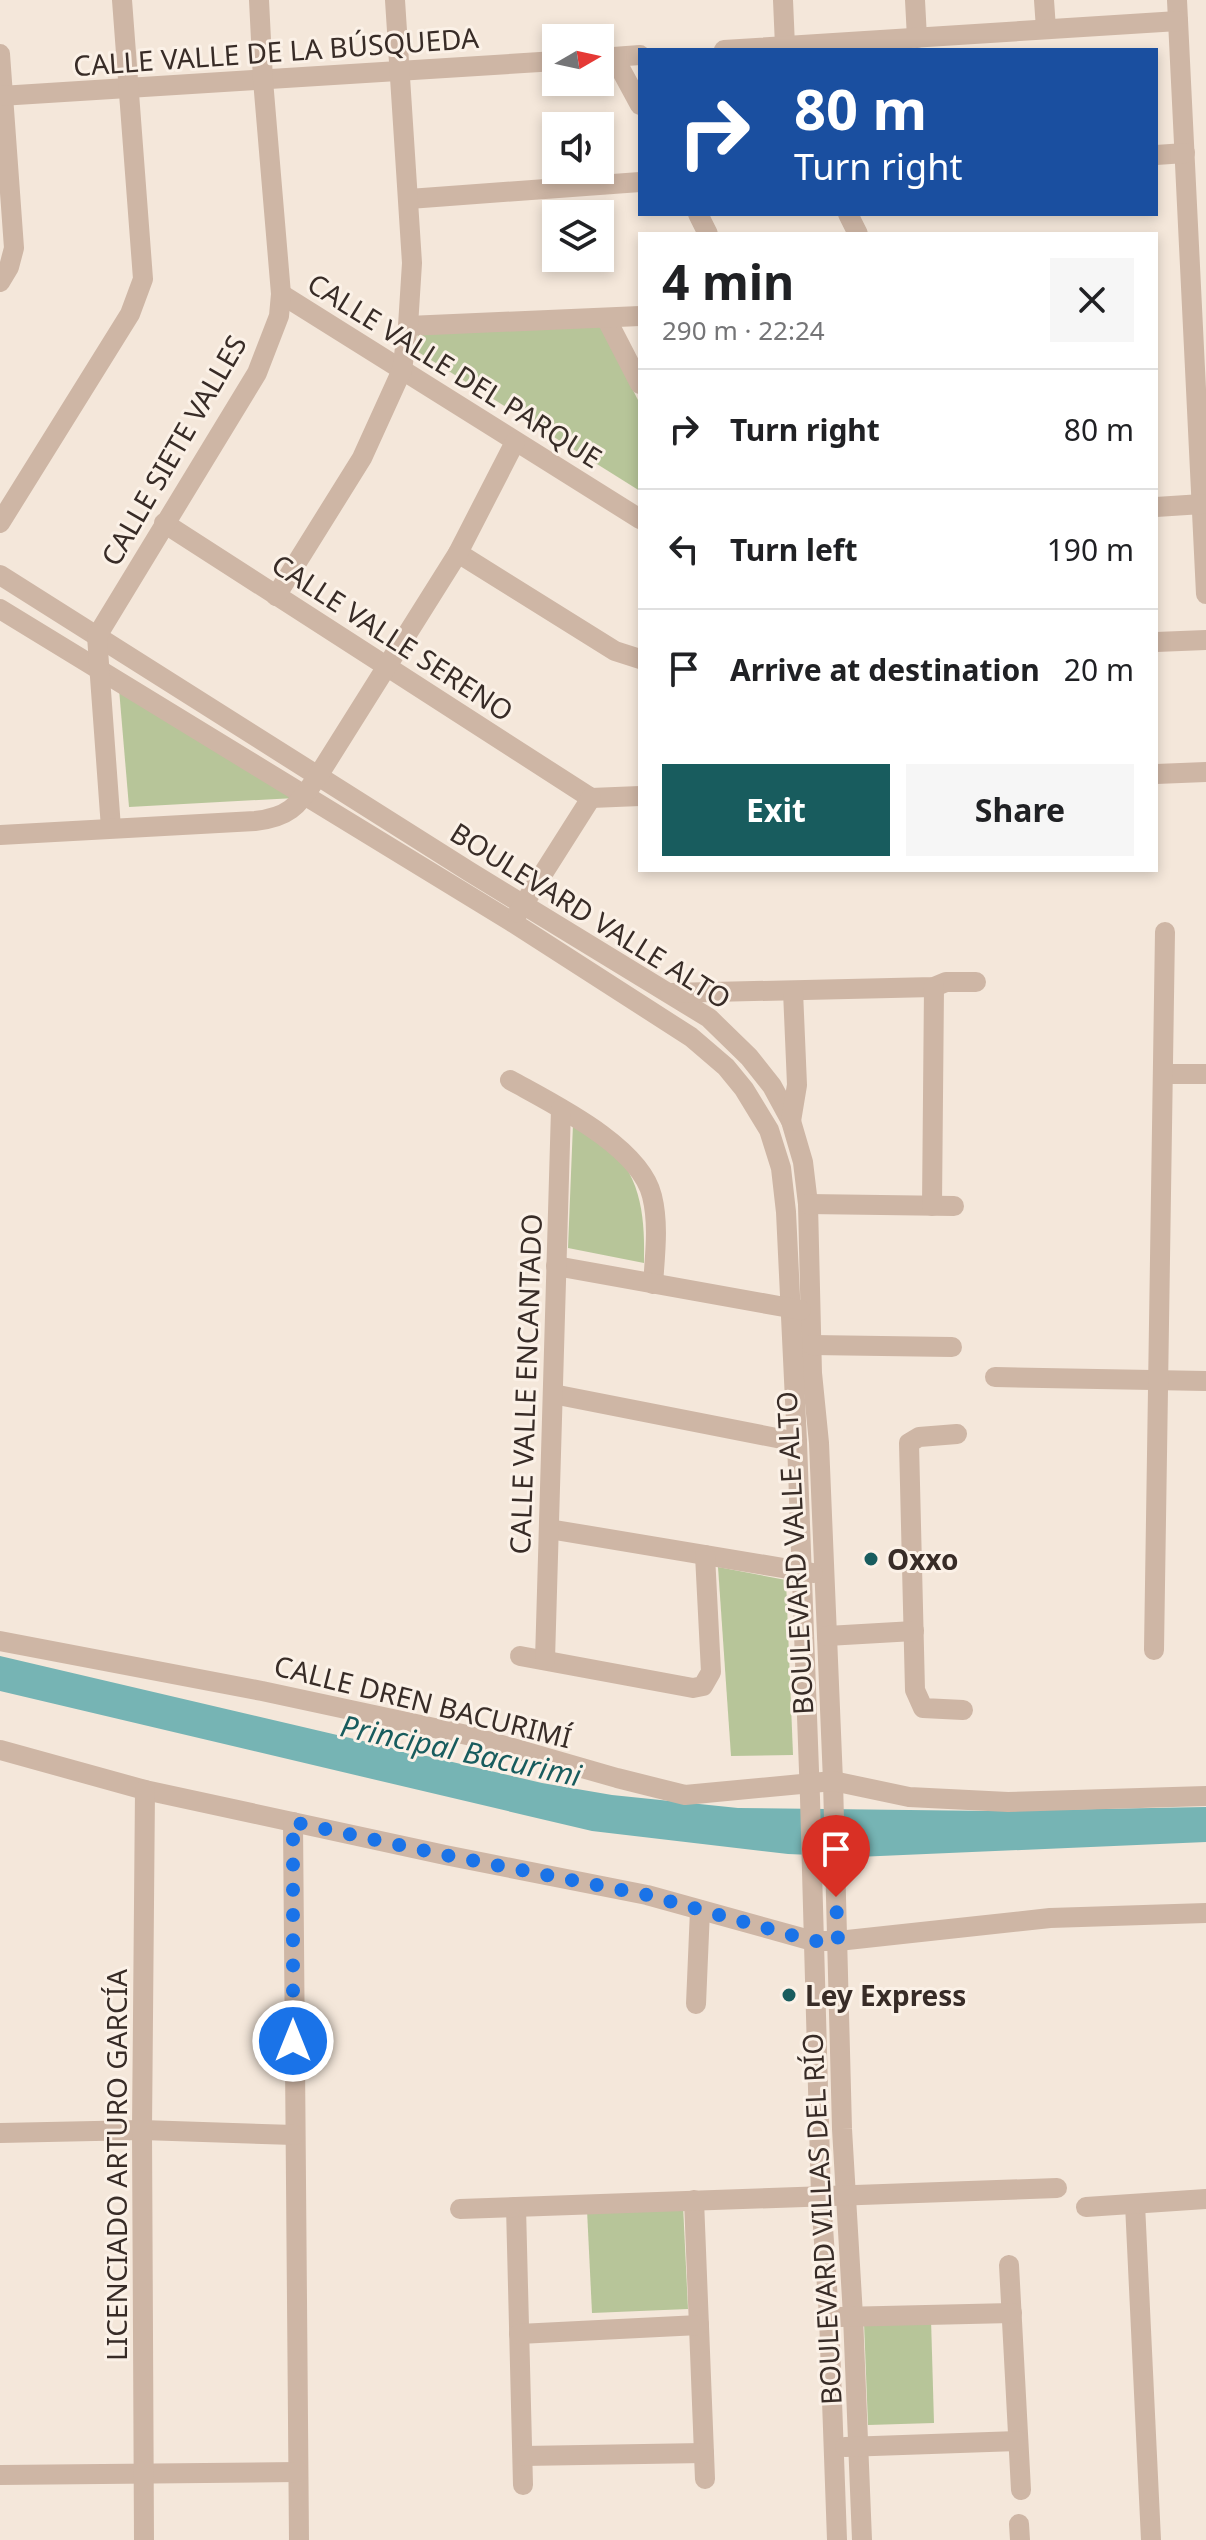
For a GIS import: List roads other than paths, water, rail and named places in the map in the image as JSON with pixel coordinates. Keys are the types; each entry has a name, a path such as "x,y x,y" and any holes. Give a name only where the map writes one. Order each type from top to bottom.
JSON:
{"street":[{"path":"0,523 140,293 143,258 122,0"},
{"name":"CALLE SIETE VALLES","path":"97,636 257,373 279,316 281,294 259,0"},
{"path":"276,596 362,458 402,370 412,263 395,0"},
{"path":"783,0 785,46"},
{"path":"915,0 917,38"},
{"path":"1044,0 1046,29"},
{"path":"1177,0 1206,594"},
{"path":"769,48 1178,21"},
{"path":"0,54 14,248 9,267 1,276"},
{"path":"614,57 638,55"},
{"name":"CALLE VALLE DE LA BÚSQUEDA","path":"1,96 542,62"},
{"path":"614,68 638,102"},
{"path":"1158,155 1185,153"},
{"path":"409,199 638,182"},
{"name":"CALLE VALLE DEL PARQUE","path":"281,294 638,518"},
{"path":"408,326 638,316"},
{"path":"606,318 638,380"},
{"path":"0,835 277,818 293,808 318,776 458,553 515,442"},
{"path":"1158,507 1202,504"},
{"name":"CALLE VALLE SERENO","path":"164,523 591,798"},
{"path":"458,553 615,651 638,658"},
{"name":"BOULEVARD VALLE ALTO","path":"0,575 709,1018 749,1057 772,1086 791,1121 803,1162 808,1204 836,1897"},
{"name":"BOULEVARD VALLE ALTO","path":"0,609 512,922 691,1037 726,1067 744,1089 769,1130 781,1168 797,1442 813,1941"},
{"path":"97,636 111,828"},
{"path":"1158,642 1206,640"},
{"path":"1158,774 1206,772"},
{"path":"512,922 591,798 638,796"},
{"path":"1154,1650 1165,932"},
{"path":"670,993 934,987 946,982 976,982"},
{"path":"932,1206 934,987"},
{"path":"791,1121 797,1085 793,991"},
{"path":"1163,1074 1206,1074"},
{"path":"510,1080 561,1109 615,1146 640,1171 652,1193 656,1220 653,1284"},
{"name":"CALLE VALLE ENCANTADO","path":"545,1660 561,1109"},
{"path":"808,1204 954,1206"},
{"path":"556,1266 812,1312"},
{"path":"812,1345 952,1347"},
{"path":"995,1377 1206,1381"},
{"path":"553,1394 797,1442"},
{"path":"957,1434 919,1437 909,1443 915,1690 923,1708 963,1710"},
{"path":"549,1529 824,1575"},
{"path":"520,1656 693,1688 703,1686 711,1672 705,1555"},
{"path":"827,1636 914,1631"},
{"name":"CALLE DREN BACURIMÍ","path":"0,1641 262,1691 467,1735 685,1795 833,1788 909,1797 1008,1802 1206,1796"},
{"path":"0,1750 145,1790 647,1895 813,1941 838,1941 1050,1918 1206,1913"},
{"name":"LICENCIADO ARTURO GARCÍA","path":"144,2540 142,2130 145,1790"},
{"path":"293,1822 299,2540"},
{"name":"BOULEVARD VILLAS DEL RÍO","path":"836,1897 845,2195 862,2540"},
{"path":"696,2004 700,1910"},
{"name":"BOULEVARD VILLAS DEL RÍO","path":"813,1941 837,2540"},
{"path":"0,2133 142,2130 294,2135"},
{"path":"460,2209 1057,2188"},
{"path":"1086,2207 1206,2199"},
{"path":"694,2200 705,2479"},
{"path":"1135,2204 1151,2540"},
{"path":"516,2207 523,2485"},
{"path":"1009,2265 1021,2490"},
{"path":"829,2317 1012,2313"},
{"path":"519,2334 699,2325"},
{"path":"833,2448 1018,2441"},
{"path":"523,2456 704,2453"},
{"path":"0,2475 298,2472"}],"water":[{"path":"0,1656 542,1783 612,1795 738,1808 993,1811 1206,1807 1206,1842 857,1857 788,1854 592,1831 0,1691"}],"place":[{"name":"Oxxo","path":"871,1559"},
{"name":"Ley Express","path":"789,1995"}],"water label":[{"name":"Principal Bacurimi","path":"461,1750"}]}
